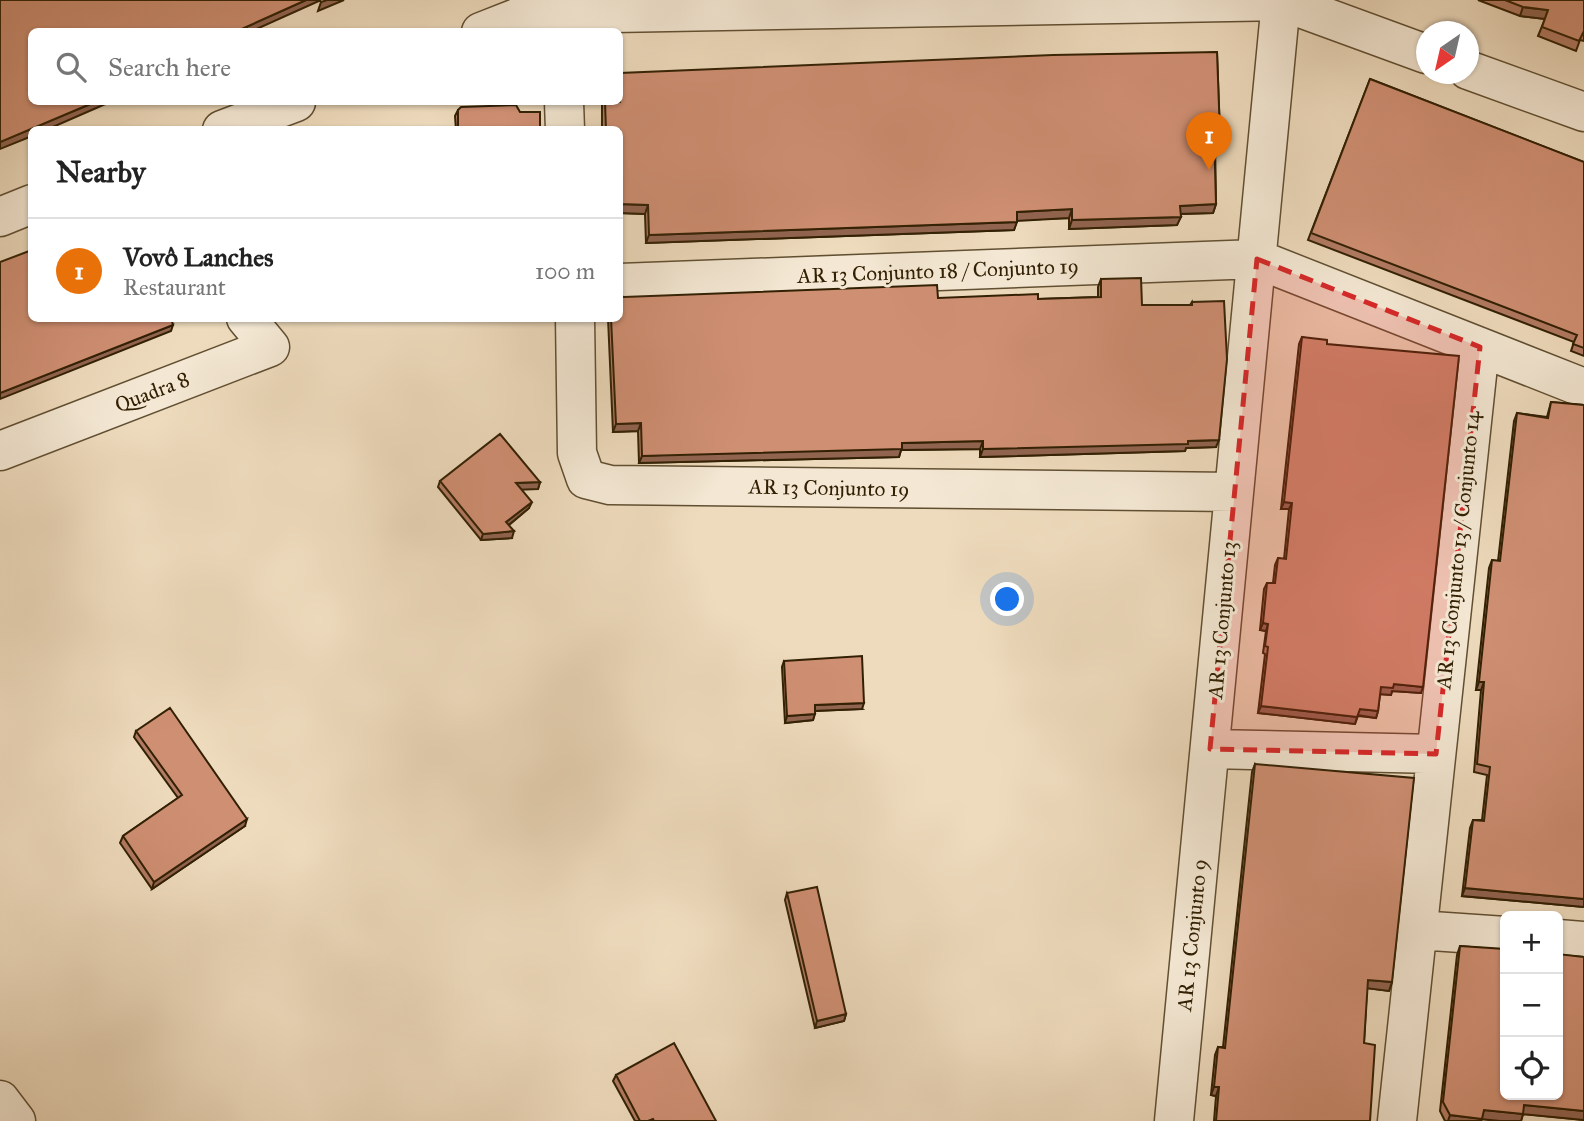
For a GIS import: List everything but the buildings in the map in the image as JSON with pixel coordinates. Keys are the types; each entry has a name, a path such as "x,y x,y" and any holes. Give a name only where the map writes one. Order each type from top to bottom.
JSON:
{"street":[{"path":"491,28 519,17 786,4 1280,1 1416,50"},
{"name":"AR 13 Conjunto 13","path":"1210,749 1280,1"},
{"path":"1479,74 1584,112"},
{"path":"233,126 288,105"},
{"path":"564,105 565,126"},
{"path":"0,217 28,206"},
{"path":"1257,259 1584,388"},
{"name":"AR 13 Conjunto 18 / Conjunto 19","path":"623,283 1257,259"},
{"name":"Quadra 8","path":"0,451 270,347 249,322"},
{"name":"AR 13 Conjunto 19","path":"575,322 577,453 586,479 610,485 1234,492"},
{"name":"AR 13 Conjunto 13 / Conjunto 14","path":"1397,1121 1480,347"},
{"path":"1210,749 1436,754"},
{"name":"AR 13 Conjunto 9","path":"1174,1121 1210,749"},
{"path":"1417,930 1500,936"},
{"path":"1563,939 1584,941"},
{"path":"0,1100 16,1121"}],"highlighted area":[{"path":"1257,259 1480,347 1436,754 1210,749"}],"place":[{"name":"Vovô Lanches","path":"1209,170"}]}
